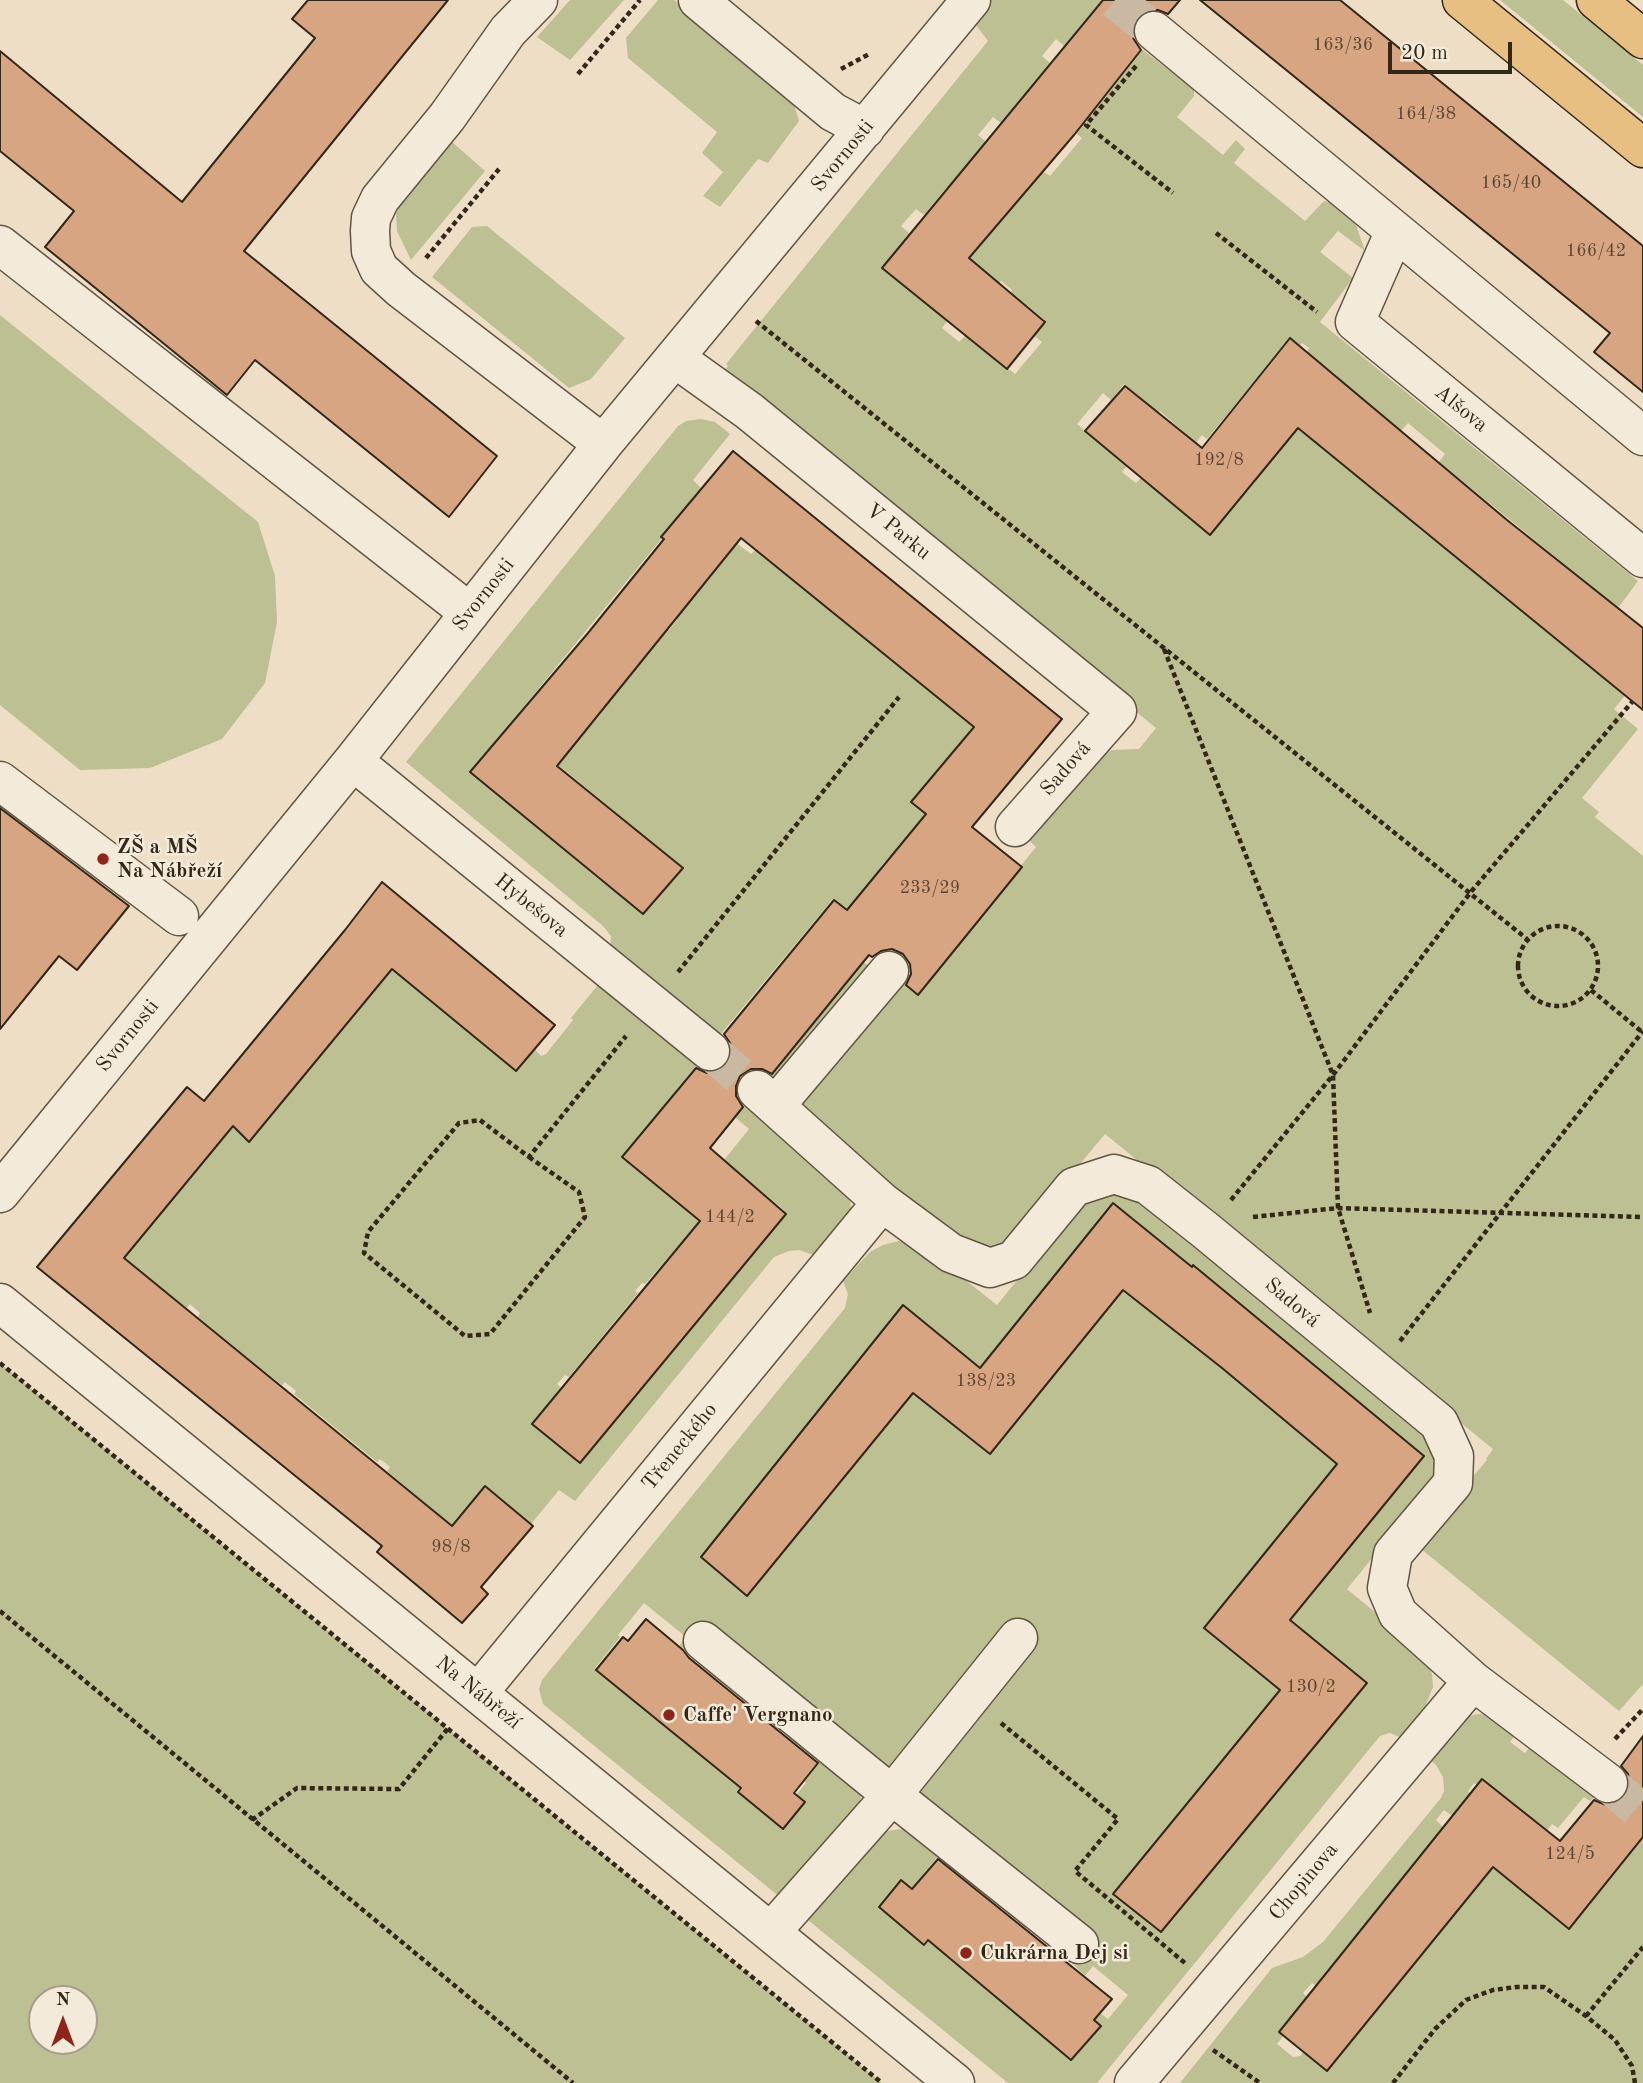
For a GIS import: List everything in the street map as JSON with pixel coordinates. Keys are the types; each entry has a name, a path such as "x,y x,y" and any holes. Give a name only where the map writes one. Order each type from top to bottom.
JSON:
{"main road":[{"path":"1462,0 1643,148"},
{"path":"1596,0 1643,38"}],"street":[{"path":"538,0 508,32 447,117 380,199 371,218 371,251 379,269 401,289 603,444"},
{"path":"698,0 833,112 866,129"},
{"name":"Svornosti","path":"0,1193 353,761 603,444 971,0"},
{"path":"1157,34 1643,436"},
{"name":"Alšova","path":"1395,231 1355,322 1643,558"},
{"path":"0,245 470,613"},
{"name":"V Parku","path":"675,358 749,411 1117,710"},
{"name":"Sadová","path":"1016,827 1117,710"},
{"name":"Hybešova","path":"353,761 710,1051"},
{"path":"0,781 179,916"},
{"name":"Sadová","path":"889,971 766,1098 882,1202 951,1253 990,1268 1014,1260 1074,1187 1114,1174 1148,1185 1209,1226 1380,1366 1439,1423 1454,1457 1452,1483 1393,1554 1387,1588 1398,1614 1473,1681 1608,1783"},
{"name":"Třeneckého","path":"478,1693 882,1202"},
{"name":"Na Nábřeží","path":"0,1303 956,2083"},
{"path":"771,1932 892,1795 1018,1639"},
{"path":"703,1641 1079,1944"},
{"name":"Chopinova","path":"1134,2083 1473,1681"}],"path":[{"path":"578,74 640,0"},
{"path":"1157,34 1086,125 1173,193"},
{"path":"814,96 838,70 874,50"},
{"path":"401,289 499,169"},
{"path":"1216,233 1324,317"},
{"path":"725,297 1527,939"},
{"path":"1163,648 1333,1075 1338,1208 1380,1366"},
{"path":"529,1157 899,697"},
{"path":"1209,1226 1333,1075 1470,892 1632,702"},
{"path":"1551,926 1578,930 1589,939 1599,964 1597,978 1591,990 1569,1005 1544,1004 1533,997 1524,988 1519,976 1520,950 1527,939 1538,930 1551,926"},
{"path":"1380,1366 1643,1032 1591,990"},
{"path":"480,1120 529,1157 579,1192 585,1217 490,1334 466,1336 364,1253 368,1232 459,1123 480,1120"},
{"path":"1209,1226 1338,1208 1643,1217"},
{"path":"0,1363 883,2083"},
{"path":"0,1611 573,2083"},
{"path":"252,1821 297,1788 399,1789 478,1693"},
{"path":"970,1698 1118,1819 1075,1871 1215,1987"},
{"path":"1586,2016 1643,1947"},
{"path":"1393,2083 1435,2029 1466,2000 1493,1990 1516,1987 1545,1987 1586,2016 1615,2040 1632,2066 1635,2083"},
{"path":"1181,2027 1260,2083"}],"green space":[{"path":"570,0 624,0 570,60 537,37"},
{"path":"658,0 674,0 792,98 799,121 768,163 758,159 720,207 703,196 723,172 702,153 717,132 628,58 626,38"},
{"path":"957,0 1102,0 1064,46 1056,39 1042,56 1050,63 1001,123 993,117 978,135 986,142 948,189 946,188 924,215 916,209 901,226 909,233 883,268 948,320 942,328 959,342 966,335 1015,374 1042,342 1033,335 1045,320 1001,281 999,283 968,257 971,257 977,246 1041,170 1050,176 1082,138 1073,131 1140,48 1194,89 1194,96 1177,117 1223,155 1236,140 1245,149 1234,163 1305,221 1324,201 1330,202 1356,225 1365,251 1338,231 1320,252 1353,278 1320,322 1638,581 1618,608 1439,462 1445,454 1408,423 1401,431 1307,352 1309,348 1302,343 1299,346 1290,338 1207,439 1202,435 1196,443 1124,384 1111,400 1103,393 1077,424 1127,466 1122,472 1136,483 1142,477 1210,532 1244,490 1247,492 1256,481 1254,478 1297,425 1353,474 1354,472 1418,524 1416,526 1427,535 1429,533 1573,653 1627,693 1614,709 1638,729 1582,798 1599,812 1595,817 1643,856 1643,1684 1619,1711 1415,1544 1487,1460 1493,1449 1105,1134 1019,1237 1001,1248 978,1248 959,1239 764,1081 862,961 884,978 891,970 919,992 1036,847 1025,837 1090,762 1112,750 1139,749 1156,728 722,373 728,366 726,364 988,41"},
{"path":"1500,0 1563,0 1643,65 1643,117"},
{"path":"452,142 485,171 411,260 397,231 396,213 405,196"},
{"path":"487,226 625,338 591,379 569,388 432,277 472,227"},
{"path":"0,315 258,522 275,576 277,622 265,683 222,739 150,768 80,770 0,705"},
{"path":"701,419 715,422 730,434 693,480 701,488 471,771 596,877 643,913 681,866 557,764 591,722 601,714 599,712 667,628 669,630 735,542 751,554 757,548 974,725 912,802 933,819 882,865 855,915 833,899 715,1041 610,949 611,936 603,926 406,762 678,426 686,421"},
{"path":"391,967 533,1048 541,1056 546,1054 573,1020 571,1018 601,984 700,1061 623,1156 700,1221 645,1284 642,1283 635,1291 638,1293 569,1377 565,1375 557,1384 561,1388 533,1422 580,1460 785,1211 724,1160 749,1129 735,1117 748,1101 850,1196 851,1213 816,1256 799,1250 774,1257 575,1501 559,1490 531,1524 484,1486 451,1525 387,1471 390,1467 380,1459 377,1462 294,1394 296,1391 285,1382 282,1385 249,1359 198,1317 200,1313 190,1304 187,1308 123,1258 231,1124"},
{"path":"1114,1189 1142,1196 1423,1425 1433,1438 1438,1463 1431,1486 1347,1589 1423,1652 1432,1674 1433,1687 1424,1709 1402,1738 1390,1733 1380,1736 1097,2083 1008,2083 803,1916 873,1836 902,1829 930,1837 967,1867 965,1869 947,1855 942,1859 938,1856 912,1888 900,1879 878,1906 924,1944 928,1939 1073,2057 1099,2024 1094,2019 1099,2012 1108,2019 1128,1995 1093,1966 1085,1976 1069,1960 971,1883 978,1876 1072,1953 1085,1936 711,1632 697,1647 794,1725 787,1733 681,1647 686,1637 644,1603 595,1668 740,1786 738,1792 782,1827 804,1801 797,1794 806,1783 803,1780 819,1759 815,1756 819,1751 799,1735 802,1732 853,1775 861,1797 856,1816 786,1902 543,1704 539,1689 542,1680 845,1308 848,1294 843,1281 870,1252 899,1241 921,1245 997,1305 1080,1203 1094,1194"},
{"path":"0,1363 882,2083 0,2083"},
{"path":"1478,1714 1498,1716 1519,1730 1510,1742 1525,1753 1534,1742 1597,1794 1590,1801 1584,1797 1558,1828 1552,1824 1547,1831 1483,1779 1477,1785 1474,1783 1468,1791 1470,1793 1452,1816 1444,1810 1436,1820 1443,1827 1419,1859 1316,1986 1312,1983 1303,1993 1307,1997 1280,2031 1284,2035 1277,2044 1293,2057 1300,2056 1490,1865 1643,1835 1643,2083 1180,2083 1272,1968 1303,1957 1323,1942 1441,1798 1444,1791 1443,1777 1436,1765 1423,1754 1465,1717"}],"building":[{"path":"308,0 448,0 244,251 497,456 449,517 255,360 227,395 45,247 74,211 0,151 0,51 182,202 315,38 292,19"},
{"path":"1103,0 1180,0 1168,14 1147,10 1137,18 1132,28 1133,38 1141,50 1074,135 969,258 1045,322 1007,369 882,268"},
{"path":"1200,0 1340,0 1643,246 1643,392 1594,352 1610,333"},
{"path":"1290,338 1507,520 1643,628 1643,710 1298,428 1210,535 1085,431 1125,386 1202,448"},
{"path":"733,451 1062,719 972,827 1022,867 918,995 906,985 911,974 910,964 903,954 892,949 881,951 872,957 869,955 772,1074 762,1069 751,1069 740,1076 736,1096 743,1107 710,1148 786,1214 580,1463 532,1424 700,1221 622,1157 696,1068 707,1073 717,1072 726,1065 732,1054 730,1043 724,1034 834,900 847,910 926,814 911,802 974,727 741,538 557,766 683,868 643,914 470,772 588,633 664,539 661,537"},
{"path":"0,808 129,906 77,970 59,956 0,1029"},
{"path":"382,882 555,1025 516,1071 392,969 249,1142 233,1126 124,1258 452,1526 485,1486 533,1526 481,1587 488,1594 462,1623 377,1552 382,1546 37,1267 187,1087 204,1101"},
{"path":"1113,1203 1192,1267 1193,1265 1424,1456 1290,1620 1367,1683 1161,1932 1113,1894 1280,1690 1204,1628 1337,1464 1222,1368 1123,1290 990,1454 913,1393 747,1596 701,1557 903,1305 980,1368"},
{"path":"646,1619 689,1658 818,1763 794,1793 805,1802 783,1829 738,1792 741,1788 596,1670 623,1637 628,1641"},
{"path":"1643,1736 1643,1837 1569,1929 1493,1867 1327,2071 1279,2032 1482,1779 1560,1841 1594,1800 1606,1805 1617,1803 1625,1797 1630,1785 1628,1774 1621,1766"},
{"path":"938,1859 1112,1999 1094,2020 1101,2026 1071,2060 928,1940 924,1945 879,1907 901,1880 912,1889"}],"tunnel":[{"path":"1115,0 1154,31"},
{"path":"710,1051 757,1090"},
{"path":"1608,1783 1643,1813"}],"place":[{"name":"ZŠ a MŠ Na Nábřeží","path":"103,859"},
{"name":"Caffe' Vergnano","path":"669,1715"},
{"name":"Cukrárna Dej si","path":"966,1953"}]}
